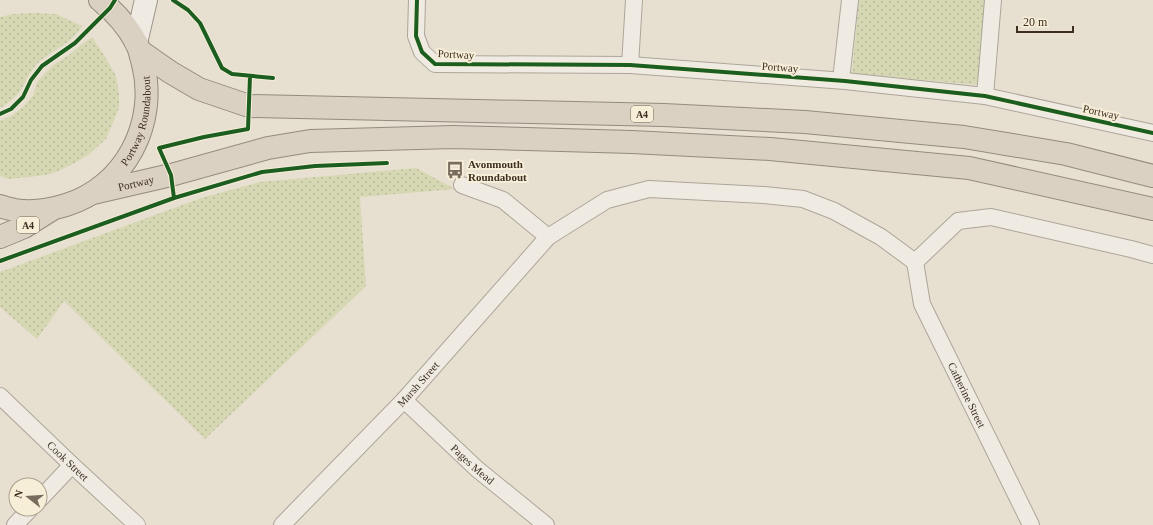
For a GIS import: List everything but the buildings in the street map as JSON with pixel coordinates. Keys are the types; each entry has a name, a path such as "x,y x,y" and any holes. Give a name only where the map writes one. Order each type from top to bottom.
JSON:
{"highway":[{"name":"Portway Roundabout","path":"0,206 15,210 34,211 54,209 74,203 93,193 114,176 130,155 142,130 147,104 146,77 138,47 125,24 100,0"},
{"name":"A4","path":"138,47 170,72 199,89 249,106 664,115 805,122 964,137 1066,154 1153,176"},
{"name":"Portway","path":"93,193 268,148 318,141 453,138 632,142 770,149 969,168 1153,209"},
{"name":"A4","path":"0,237 24,227 54,209"}],"main road":[{"path":"138,47 146,0"}],"street":[{"name":"Portway","path":"416,0 416,36 422,52 435,64 630,65 841,80 985,96 1153,133"},
{"path":"630,65 634,0"},
{"path":"841,80 850,0"},
{"path":"985,96 993,0"},
{"path":"462,185 503,200 548,236 607,200 649,189 764,195 803,199 834,212 881,237 915,262 958,221 991,217 1153,255"},
{"name":"Marsh Street","path":"282,525 404,400 548,236"},
{"name":"Catherine Street","path":"915,262 922,304 1031,525"},
{"name":"Cook Street","path":"0,396 137,525"},
{"name":"Pages Mead","path":"404,400 477,468 546,525"},
{"path":"48,490 72,465"},
{"path":"15,525 22,517"}],"green space":[{"path":"859,0 987,0 978,85 852,73"},
{"path":"13,14 56,14 82,26 72,38 37,64 31,71 17,95 0,108 0,17"},
{"path":"92,37 116,76 119,93 119,108 106,139 88,155 51,174 8,179 0,176 0,121 11,116 24,106 34,94 36,84 53,65 69,55"},
{"path":"416,168 455,189 360,197 366,286 205,439 64,301 37,339 0,307 0,272 201,198 260,182"}],"cycle path":[{"path":"0,114 11,109 23,97 31,80 42,66 75,43 110,8 115,0"},
{"path":"173,0 188,10 200,23 222,68 232,74 273,78"},
{"path":"417,0 416,36 422,52 435,64 630,65 845,81 985,96 1153,133"},
{"path":"174,198 171,175 159,148 204,137 248,129 250,76"},
{"path":"0,261 174,198 262,172 315,166 387,163"}],"place":[{"name":"Avonmouth Roundabout","path":"455,170"}]}
